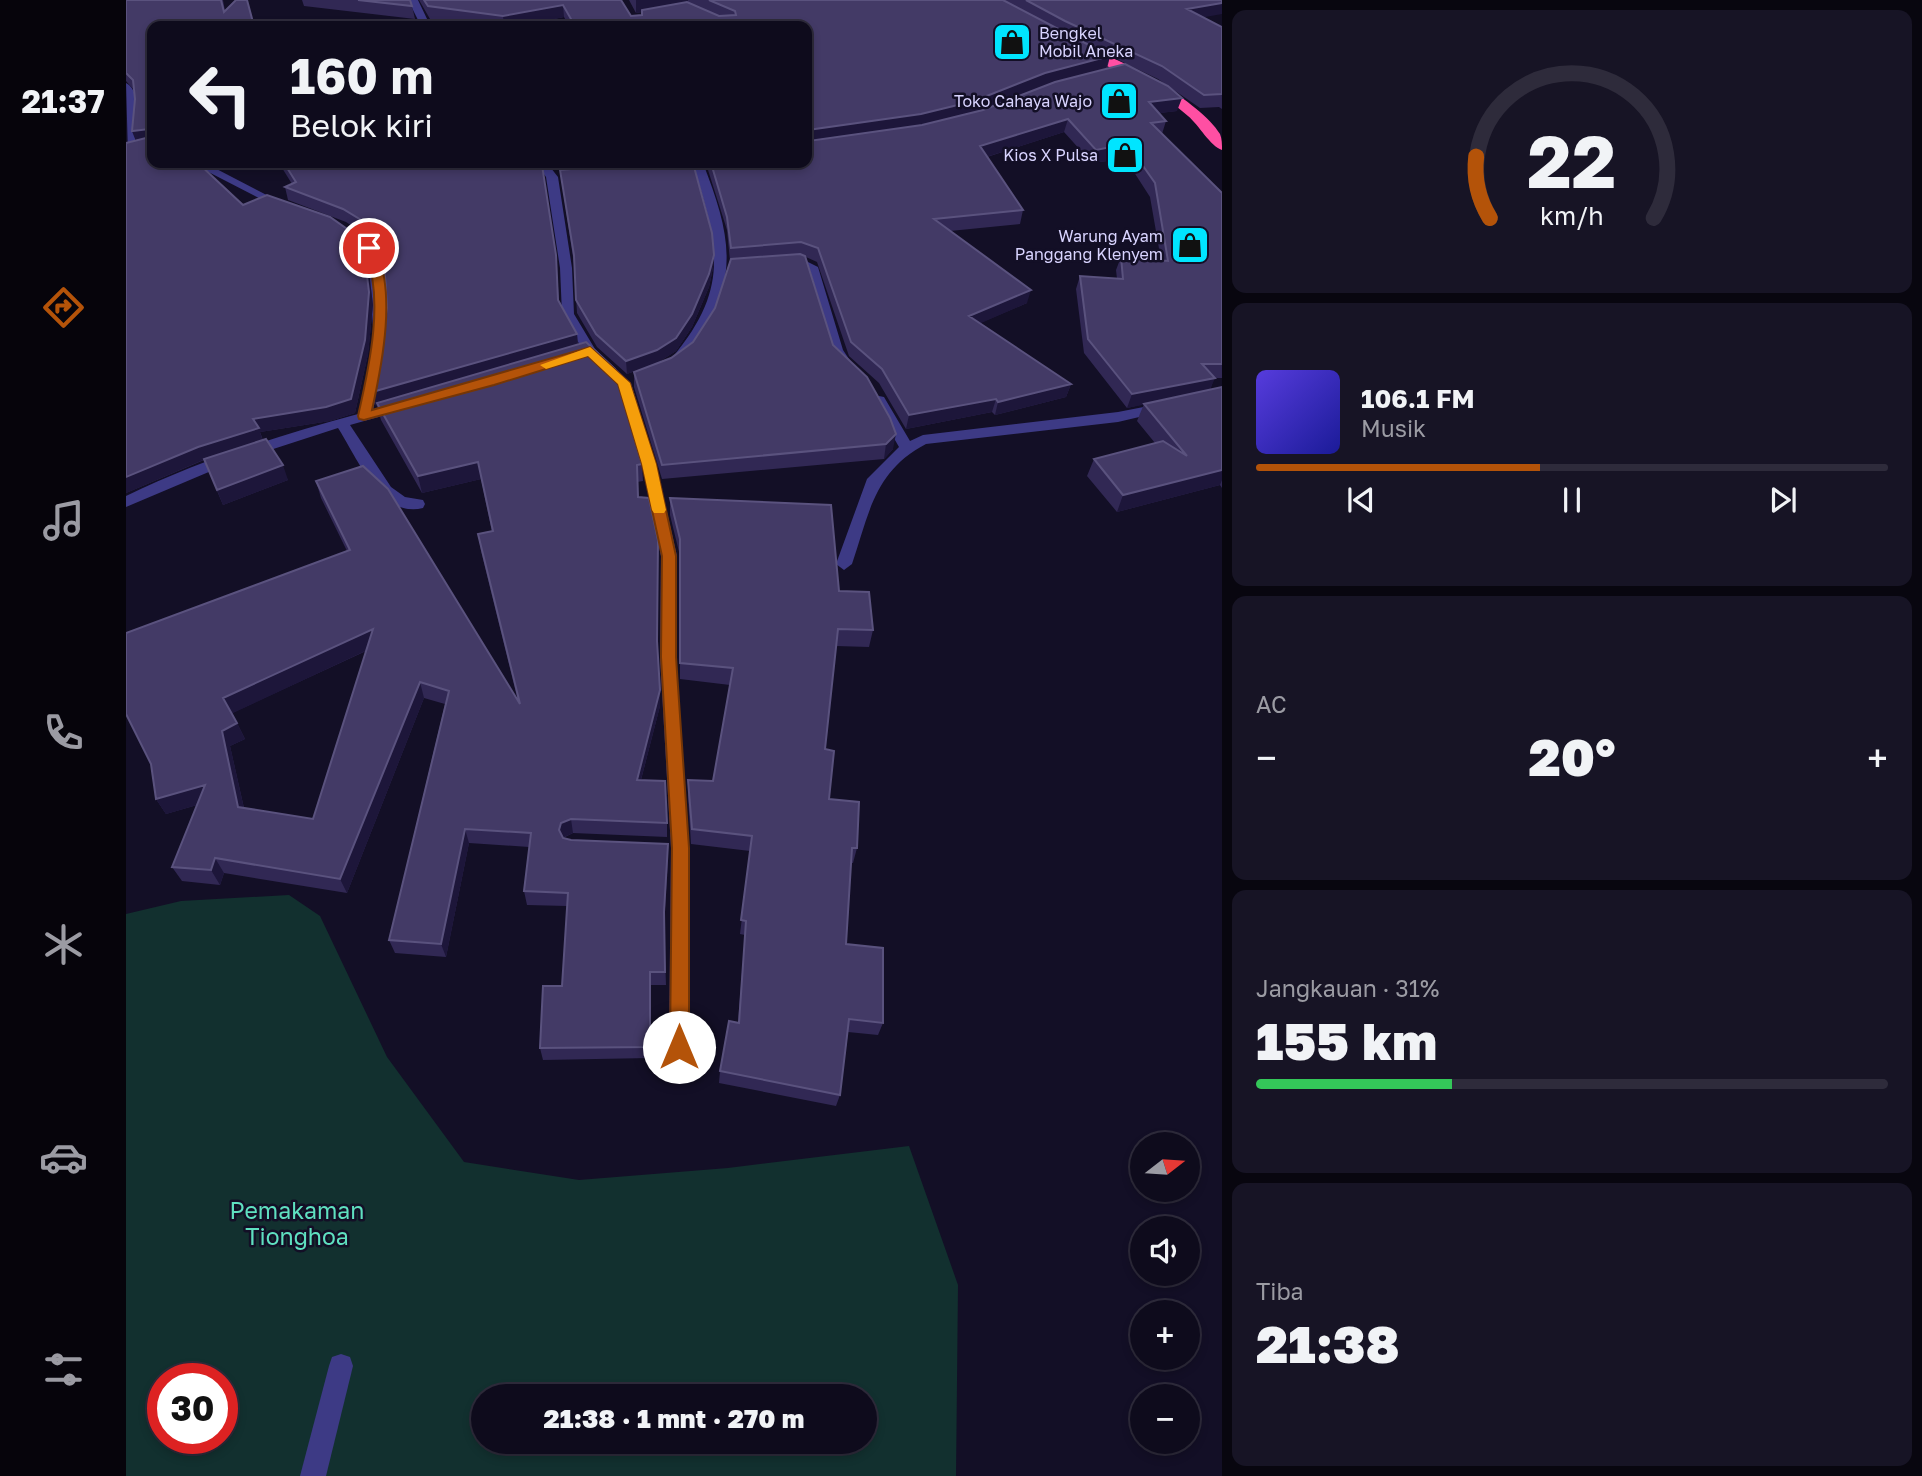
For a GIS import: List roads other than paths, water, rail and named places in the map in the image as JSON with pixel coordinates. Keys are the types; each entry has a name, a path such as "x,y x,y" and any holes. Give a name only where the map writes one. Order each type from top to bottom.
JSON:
{"highway":[{"path":"1077,47 1194,114 1213,131 1221,144"}],"street":[{"path":"413,0 423,21"},
{"path":"126,86 132,101 131,151"},
{"path":"206,168 256,195 293,210"},
{"path":"548,168 558,176 568,314 584,353 629,380 669,556 668,657 679,1047"},
{"path":"664,366 684,356 701,332 728,268 700,168"},
{"path":"329,224 362,240 374,259 378,282 379,347 364,416"},
{"path":"770,264 800,262 812,267 836,350 841,359 856,373"},
{"path":"872,387 907,448"},
{"path":"126,502 229,459 414,403"},
{"path":"844,564 874,480 907,448 923,440 1118,417 1172,405"},
{"path":"342,424 386,491 401,502 418,504"},
{"path":"313,1476 341,1366"}],"place":[{"name":"Bengkel Mobil Aneka","path":"1012,42"},
{"name":"Toko Cahaya Wajo","path":"1119,101"},
{"name":"Kios X Pulsa","path":"1125,155"},
{"name":"Warung Ayam Panggang Klenyem","path":"1190,245"}],"park label":[{"name":"Pemakaman Tionghoa","path":"297,1224"}]}
